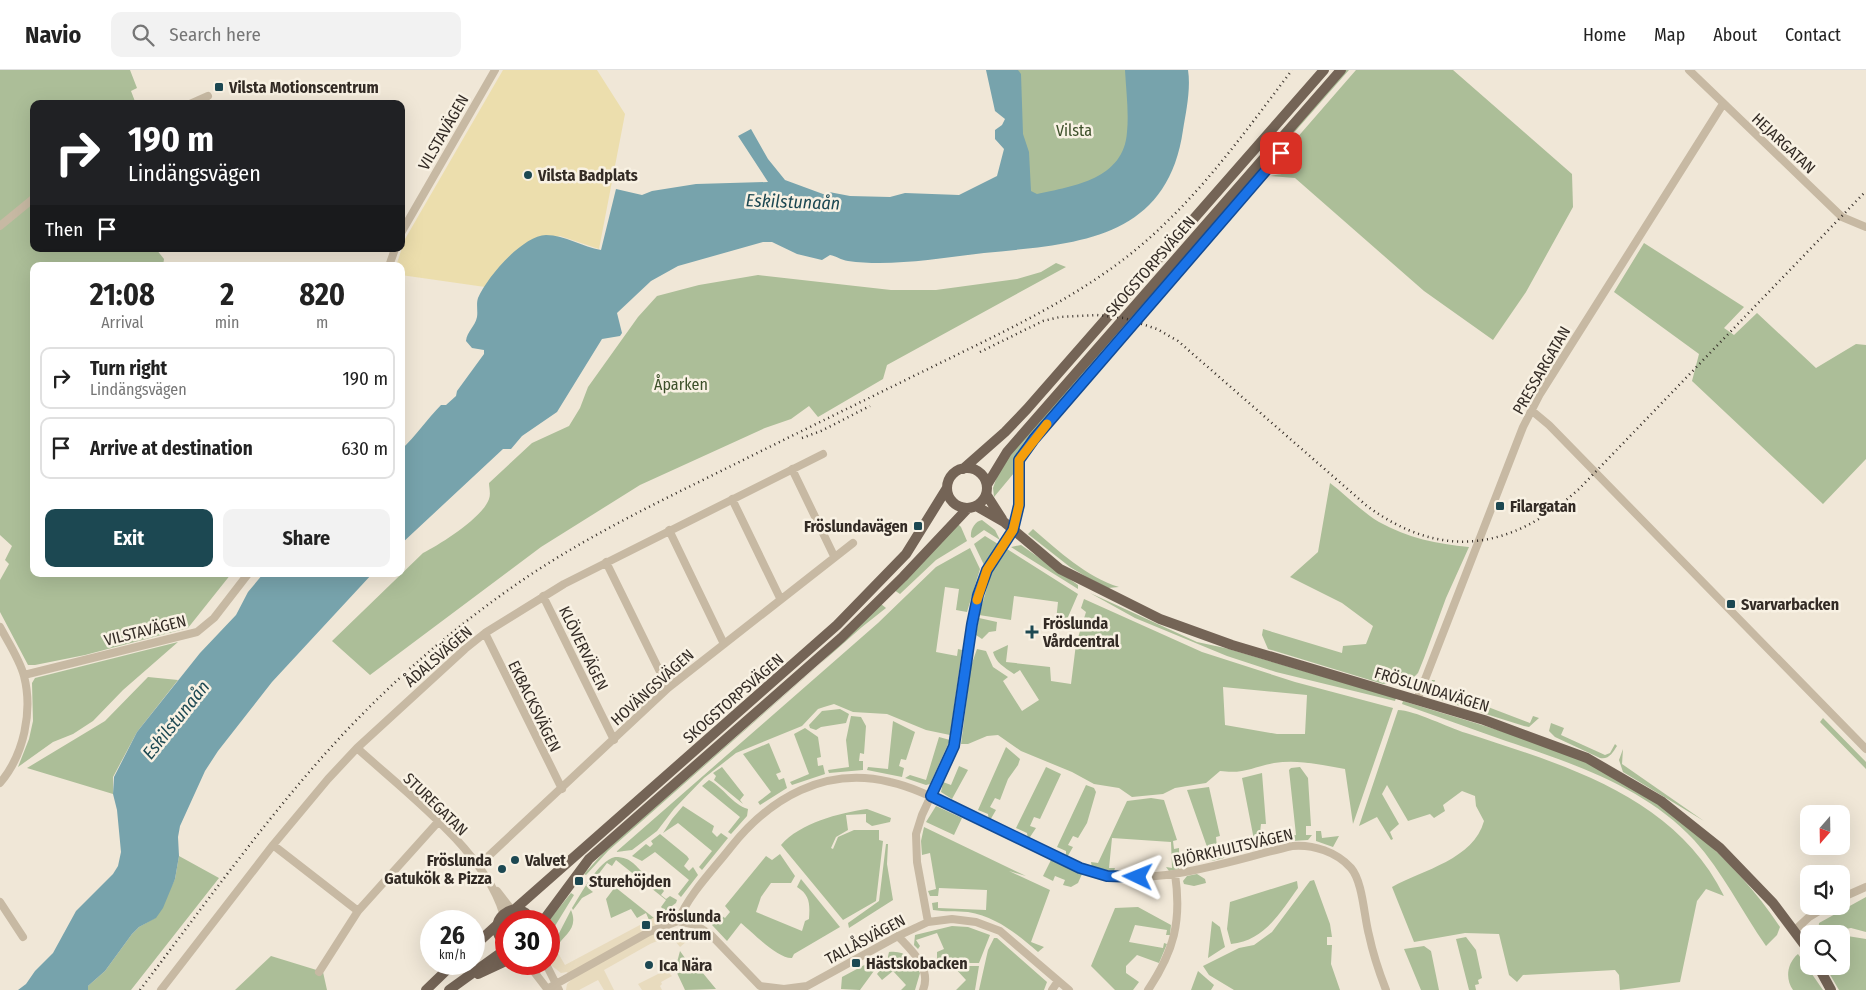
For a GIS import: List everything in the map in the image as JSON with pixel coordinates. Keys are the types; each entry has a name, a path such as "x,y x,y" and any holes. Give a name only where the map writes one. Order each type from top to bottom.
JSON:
{"main road":[{"name":"SKOGSTORPSVÄGEN","path":"963,469 1005,432 1027,409 1324,70"},
{"name":"SKOGSTORPSVÄGEN","path":"987,489 1007,452 1341,70"},
{"path":"963,469 978,471 984,477 987,489 972,507 954,503 949,497 947,488 953,474 963,469"},
{"name":"SKOGSTORPSVÄGEN","path":"511,910 838,625 906,554 947,488"},
{"name":"FRÖSLUNDAVÄGEN","path":"987,489 1004,522"},
{"name":"SKOGSTORPSVÄGEN","path":"551,910 589,858 841,638 972,507"},
{"name":"FRÖSLUNDAVÄGEN","path":"972,507 1004,522 1060,569 1160,619 1238,647 1417,700 1587,758 1661,801 1720,848 1773,903 1800,939"},
{"path":"485,936 495,926"},
{"path":"449,990 495,956"},
{"path":"461,981 495,966"},
{"path":"426,990 442,975"},
{"path":"1823,975 1832,990"}],"street":[{"name":"VILSTAVÄGEN","path":"405,226 495,70"},
{"name":"HEJARGATAN","path":"1689,70 1842,216 1866,227"},
{"path":"199,100 208,96"},
{"name":"PRESSARGATAN","path":"1417,700 1532,410 1563,355 1723,104"},
{"path":"928,922 915,848 918,827 954,746 978,595 987,570 1013,530 1019,505 1019,460 1268,170"},
{"path":"0,226 30,201"},
{"path":"1532,410 1556,432 1866,749"},
{"name":"ÅDALSVÄGEN","path":"161,990 273,845 328,779 357,748 427,682 485,633 544,596 606,562 822,454"},
{"path":"792,470 834,556"},
{"path":"732,499 780,598"},
{"path":"669,530 724,644"},
{"name":"HOVÄNGSVÄGEN","path":"479,865 668,688 780,598 853,543"},
{"path":"606,562 668,688"},
{"name":"VILSTAVÄGEN","path":"24,676 197,632 214,618 246,577"},
{"name":"KLÖVERVÄGEN","path":"544,596 614,740"},
{"path":"0,628 24,676 27,710 24,735 13,762 0,783"},
{"name":"EKBACKSVÄGEN","path":"485,633 562,789"},
{"name":"STUREGATAN","path":"357,748 438,822 479,865 509,910"},
{"name":"BJÖRKHULTSVÄGEN","path":"678,921 686,904 740,836 761,814 786,797 813,785 850,778 888,781 931,796 1063,861 1092,872 1124,878 1154,878 1292,846 1315,847 1334,856 1352,869 1362,898 1375,958 1386,990"},
{"path":"319,972 358,911 438,822"},
{"path":"273,845 358,911"},
{"path":"1148,990 1165,963 1177,929 1178,900 1175,874"},
{"path":"1850,894 1866,886"},
{"path":"0,902 23,937"},
{"path":"1794,931 1812,915"},
{"name":"TALLÅSVÄGEN","path":"678,921 696,925 711,934 761,988 807,986 898,936 928,922 964,920 976,922 1000,931 1069,990"},
{"path":"537,975 548,989 557,987 649,932 678,921"},
{"path":"898,936 922,965 925,981 923,990"},
{"path":"551,975 557,987"},
{"path":"1052,990 1058,981"}],"green space":[{"path":"0,70 130,70 137,88 131,91 134,100 30,100 30,252 158,252 164,259 164,262 30,262 30,577 229,577 188,628 85,655 28,665 0,612 0,580 9,564 5,560 12,546 0,535"},
{"name":"Vilsta","path":"1008,70 1153,70 1145,143 1074,217 1013,183"},
{"path":"1346,70 1349,70 1133,316 1132,315"},
{"path":"1356,70 1453,70 1572,174 1573,207 1526,292 1493,340 1424,291 1295,178 1270,176 1287,173 1295,168 1298,159 1297,152 1289,147"},
{"path":"1644,243 1744,307 1724,328 1734,335 1757,313 1816,368 1856,344 1866,345 1866,459 1823,504 1692,381 1699,354 1614,292"},
{"name":"Åparken","path":"1056,263 1066,267 887,365 883,379 818,417 809,406 791,419 765,428 640,485 541,547 370,675 332,641 398,577 405,577 405,570 423,553 450,537 479,514 489,499 489,483 532,443 569,426 580,408 588,387 638,317 657,296 699,285 758,275 891,290 936,290 1017,279 1041,272"},
{"path":"1128,321 1025,441 1014,458 1014,473 994,497 993,488 1001,465"},
{"path":"1330,483 1366,513 1390,528 1423,539 1469,547 1446,598 1418,673 1411,680 1383,684 1268,649 1262,635 1263,629 1342,653 1343,646 1366,644 1373,626 1342,603 1290,577 1318,552"},
{"path":"982,520 995,530 1000,540 984,530 973,538 971,537 974,526"},
{"path":"957,523 961,527 967,541 936,560 900,594 894,590"},
{"path":"1033,529 1084,570 1107,583 1119,587 1108,588 1070,567 1028,534"},
{"path":"985,536 998,544 984,565 974,544"},
{"path":"1021,545 1078,585 1078,589 1011,547"},
{"path":"970,548 980,569 967,612 956,610 959,589 945,587 936,652 957,656 958,649 962,650 950,735 926,730 887,714 853,712 834,704 818,709 802,726 736,753 704,778 674,809 657,831 632,850 616,852 878,623 936,567"},
{"path":"1007,549 1078,594 1064,622 1056,621 1058,602 1014,596 1011,620 979,615 991,574"},
{"path":"1090,593 1197,642 1225,648 1396,698 1395,701 1276,672 1227,656 1135,618"},
{"path":"1084,599 1202,652 1295,682 1393,708 1353,824 1345,769 1301,762 1274,763 1242,771 1220,771 1206,783 1175,788 1163,794 1132,797 1119,788 1094,784 1072,772 1021,751 998,735 987,736 968,744 961,744 971,666 977,649 986,651 993,667 1008,677 1003,681 1022,711 1039,700 1020,670 1014,674 998,662 993,652 1008,645 1006,662 1050,667 1051,681 1071,684 1076,644 1086,612 1081,608","holes":["1223,687 1307,695 1305,734 1277,734 1225,725"]},
{"path":"881,604 886,608 608,851 586,875 584,874 604,852 821,663"},
{"path":"979,618 997,622 996,631 989,632 982,639 976,635"},
{"path":"178,642 123,690 93,721 73,734 53,742 18,767 29,739 33,721 32,683 35,678"},
{"path":"148,677 178,680 137,732 113,777 113,794 27,768 105,721"},
{"path":"1432,680 1435,680 1433,686 1530,723 1533,716 1539,718 1529,727 1438,699 1430,687"},
{"path":"1403,701 1544,745 1579,759 1645,795 1706,842 1733,869 1758,897 1780,927 1777,935 1766,946 1704,852 1675,821 1653,805 1630,791 1582,768 1402,704"},
{"path":"840,709 849,714 846,723 821,727 816,730 810,728 809,725 822,711"},
{"path":"1398,710 1422,716 1459,731 1578,772 1613,789 1647,809 1677,833 1703,862 1724,896 1706,889 1697,901 1680,982 1620,990 1619,975 1615,970 1523,975 1517,982 1509,975 1499,934 1465,933 1414,942 1392,887 1459,854 1470,845 1484,821 1476,806 1475,796 1462,791 1443,805 1445,811 1434,818 1430,814 1408,821 1387,785 1382,794 1399,824 1390,832 1393,839 1391,840 1377,817 1359,826"},
{"path":"851,716 861,717 866,726 864,754 860,753 859,761 863,761 863,770 829,773 828,770 849,767 846,740"},
{"path":"1823,718 1866,762 1866,769 1820,722"},
{"path":"893,721 915,732 906,760 901,759 899,766 904,768 902,777 867,770 868,767 888,769"},
{"path":"1551,723 1564,728 1561,735 1605,755 1610,753 1615,744 1617,746 1608,757 1600,758 1555,737 1549,731"},
{"path":"805,728 818,737 821,757 817,758 818,766 823,765 825,774 792,785 790,782 809,774 794,734"},
{"path":"939,737 950,740 930,784 926,785 905,778 910,775 926,780"},
{"path":"769,743 781,772 776,774 779,780 784,778 787,788 760,805 758,802 771,792 743,754"},
{"path":"1006,747 1020,759 1008,779 1000,800 995,798 990,807 996,810 989,822 988,814 978,810"},
{"path":"1623,749 1622,764 1704,821 1623,772 1619,760"},
{"path":"959,766 968,770 952,799 941,792 943,782 951,785"},
{"path":"722,767 744,795 740,800 743,804 714,780 716,776 713,773"},
{"path":"1046,767 1061,774 1040,819 1034,817 1030,826 1036,828 1028,840 1027,833 1016,828"},
{"path":"1300,767 1308,778 1311,826 1306,826 1306,835 1312,835 1308,840 1292,841 1289,836 1296,835 1289,770"},
{"path":"1262,773 1266,824 1261,824 1260,833 1265,834 1264,848 1260,849 1258,845 1255,845 1242,778"},
{"path":"709,780 742,807 748,809 747,816 731,834 728,832 740,817 702,786"},
{"path":"1086,785 1094,788 1096,792 1087,823 1078,838 1073,836 1068,845 1073,847 1066,859 1066,851 1057,847"},
{"path":"1209,787 1220,836 1216,837 1217,848 1222,848 1224,858 1212,861 1187,790"},
{"path":"1151,798 1164,800 1177,840 1173,841 1174,849 1179,848 1179,869 1169,871 1166,867 1172,868 1171,842 1112,838 1109,868 1115,868 1114,871 1092,868 1091,862 1098,863 1127,801"},
{"path":"683,806 714,826 712,832 717,837 721,833 728,838 702,870 699,867 712,851 678,823 663,833"},
{"path":"936,806 962,818 954,835 926,822"},
{"path":"867,809 891,818 890,822 872,826 866,822 866,814 846,815 848,830 836,837 831,848 833,849 838,837 854,830 879,830 879,840 883,841 876,901 843,920 781,845 789,837 809,825 832,816"},
{"path":"924,827 1026,876 1009,871 1050,890 1031,942 1044,947 1038,952 1006,927 978,914 933,910 932,903 938,902 938,908 986,910 987,890 939,888 938,896 930,896 928,891 936,889 930,853 922,855 921,841"},
{"path":"1316,831 1321,831 1322,838 1339,836 1333,847 1316,841"},
{"path":"660,834 687,856 689,859 684,866 689,871 693,867 698,875 681,897 678,894 689,880 655,852 642,861 632,856 646,844 650,847 653,844 651,841"},
{"path":"886,844 888,844 887,864 893,900 849,928 848,923 879,901"},
{"path":"780,854 795,876 791,883 771,883 761,897 756,912 802,931 805,921 809,919 809,909 807,897 797,887 801,879 840,927 794,954 792,958 773,950 741,923 727,941 712,925 719,914 725,918 730,912 725,906 766,856 772,860"},
{"path":"179,856 219,878 131,990 88,990 88,986 105,971 132,934 139,927 155,918 175,879"},
{"path":"615,857 621,857 633,863 659,885 664,891 661,895 666,899 670,896 677,900 676,903 665,911 661,907 666,900 616,860 612,866 607,863 588,888 593,892 582,898 573,910 572,908 596,871"},
{"path":"1051,860 1082,874 1078,883 1071,887 1063,885 1065,880 1055,876 1053,881 1043,876"},
{"path":"1197,874 1205,879 1206,883 1194,886 1184,884 1183,881 1187,876"},
{"path":"1314,880 1330,924 1332,937 1327,937 1327,945 1332,945 1331,964 1340,990 1234,990 1209,975 1203,966 1239,948 1254,945 1272,932 1310,881"},
{"path":"1297,881 1298,888 1285,907 1262,932 1243,942 1231,944 1227,929 1230,902"},
{"path":"615,887 654,918 649,920 646,913 637,918 631,909 611,918 606,899"},
{"path":"571,893 574,895 560,918 560,910 557,910"},
{"path":"1866,897 1866,932 1850,928 1850,925 1819,925 1819,923 1833,915 1850,915 1850,906"},
{"path":"1138,907 1171,925 1170,935 1166,935 1167,930 1135,925 1129,942 1163,948 1164,943 1167,944 1159,963 1137,955 1126,966 1126,973 1139,982 1133,990 1115,990 1091,966 1115,908"},
{"path":"571,910 573,922 570,931 560,942 560,931"},
{"path":"1212,921 1220,927 1225,947 1208,958"},
{"path":"952,926 968,927 990,935 979,963 959,963 946,971 937,962 937,952 944,949 937,933 916,940 920,946 918,949 914,945 915,935"},
{"path":"1850,936 1866,939 1866,990 1839,990 1830,975 1850,975"},
{"path":"1466,937 1476,950 1482,978 1478,980 1479,984 1475,985 1476,990 1469,990 1456,939"},
{"path":"994,938 997,938 1047,982 1044,990 979,990 988,950"},
{"path":"1424,946 1431,951 1439,990 1421,990 1404,949"},
{"path":"680,951 690,965 686,968 675,970"},
{"path":"889,952 900,952 908,956 914,964 920,973 915,990 901,990 906,985 893,971 882,980 877,974 887,961"},
{"path":"1798,954 1800,957 1800,975 1813,975 1823,990 1793,990 1790,986 1788,971"},
{"path":"883,955 879,964 860,990 841,989 842,977"},
{"path":"271,956 323,972 327,990 235,990"},
{"path":"979,966 975,990 956,990 966,980 954,967"},
{"path":"1198,971 1214,985 1211,990 1191,990"},
{"path":"702,972 716,989 685,990 677,973"}],"sand":[{"name":"Vilsta Badplats","path":"503,70 597,70 625,114 599,249 560,236 513,254 485,287 405,276 405,262 397,262 401,252 405,252 405,239"}],"shaded area":[{"name":"Fröslunda centrum","path":"657,912 660,915 669,936 650,944 604,970 614,990 604,990 598,980 579,990 566,990 567,984 571,980 567,972 560,972 560,956 565,965 653,918"},
{"path":"675,933 692,933 694,935 680,947 676,942"},
{"name":"Fröslunda centrum","path":"666,970 672,976 661,982 662,990 642,990 638,984"}],"water":[{"name":"Eskilstunaån","path":"986,70 1018,70 1021,74 1023,134 1029,152 1031,191 1037,194 1066,188 1095,178 1107,170 1117,160 1124,148 1128,109 1125,70 1188,70 1189,93 1187,108 1174,167 1158,195 1136,216 1111,230 1082,240 1050,246 916,261 865,263 843,260 830,255 822,260 797,254 772,242 763,242 678,266 651,281 617,313 622,333 620,336 602,339 557,412 522,436 511,449 503,449 405,540 405,446 441,405 446,405 456,396 457,391 484,354 484,350 472,348 466,341 477,317 478,298 489,279 516,250 537,237 546,235 560,237 601,250 616,189 642,195 652,191 696,184 768,182 738,136 751,129 768,159 785,180 823,194 827,195 829,192 850,196 890,197 905,193 959,195 997,176 1004,149 995,139 995,130 1002,125 1005,119 995,111"},
{"name":"Eskilstunaån","path":"260,577 369,577 272,682 218,751 205,771 180,826 178,837 179,856 175,879 163,908 156,918 139,927 132,934 105,971 88,986 88,990 18,990 26,984 35,971 53,953 76,911 113,874 118,866 121,852 117,810 113,794 114,777 137,732 200,653 236,615 248,592"}],"railway":[{"path":"140,990 265,825 318,762 367,709 457,629 530,575 598,534 668,497 1008,330 1058,303 1105,273 1152,236 1196,192 1236,144 1292,70"},
{"path":"980,352 1043,321 1060,317 1097,315 1124,318 1157,329 1178,341 1367,506 1395,524 1422,535 1449,541 1476,541 1502,536 1528,525 1579,489 1866,191"},
{"path":"802,438 821,431 870,406"}],"slow traffic":[{"path":"977,600 987,570 1013,530 1019,505 1019,460 1047,424"}],"place":[{"name":"Vilsta Motionscentrum","path":"219,87"},
{"name":"Vilsta Badplats","path":"528,175"},
{"name":"Filargatan","path":"1500,506"},
{"name":"Fröslundavägen","path":"918,526"},
{"name":"Svarvarbacken","path":"1731,604"},
{"name":"Fröslunda Vårdcentral","path":"1032,632"},
{"name":"Valvet","path":"515,860"},
{"name":"Fröslunda Gatukök & Pizza","path":"502,869"},
{"name":"Sturehöjden","path":"579,881"},
{"name":"Fröslunda centrum","path":"646,925"},
{"name":"Hästskobacken","path":"856,963"},
{"name":"Ica Nära","path":"649,965"}],"route":[{"path":"1138,877 1107,876 1080,868 931,796 943,772 956,738 972,624 978,595 987,570 1013,530 1019,505 1019,460 1034,439 1281,153"}]}
